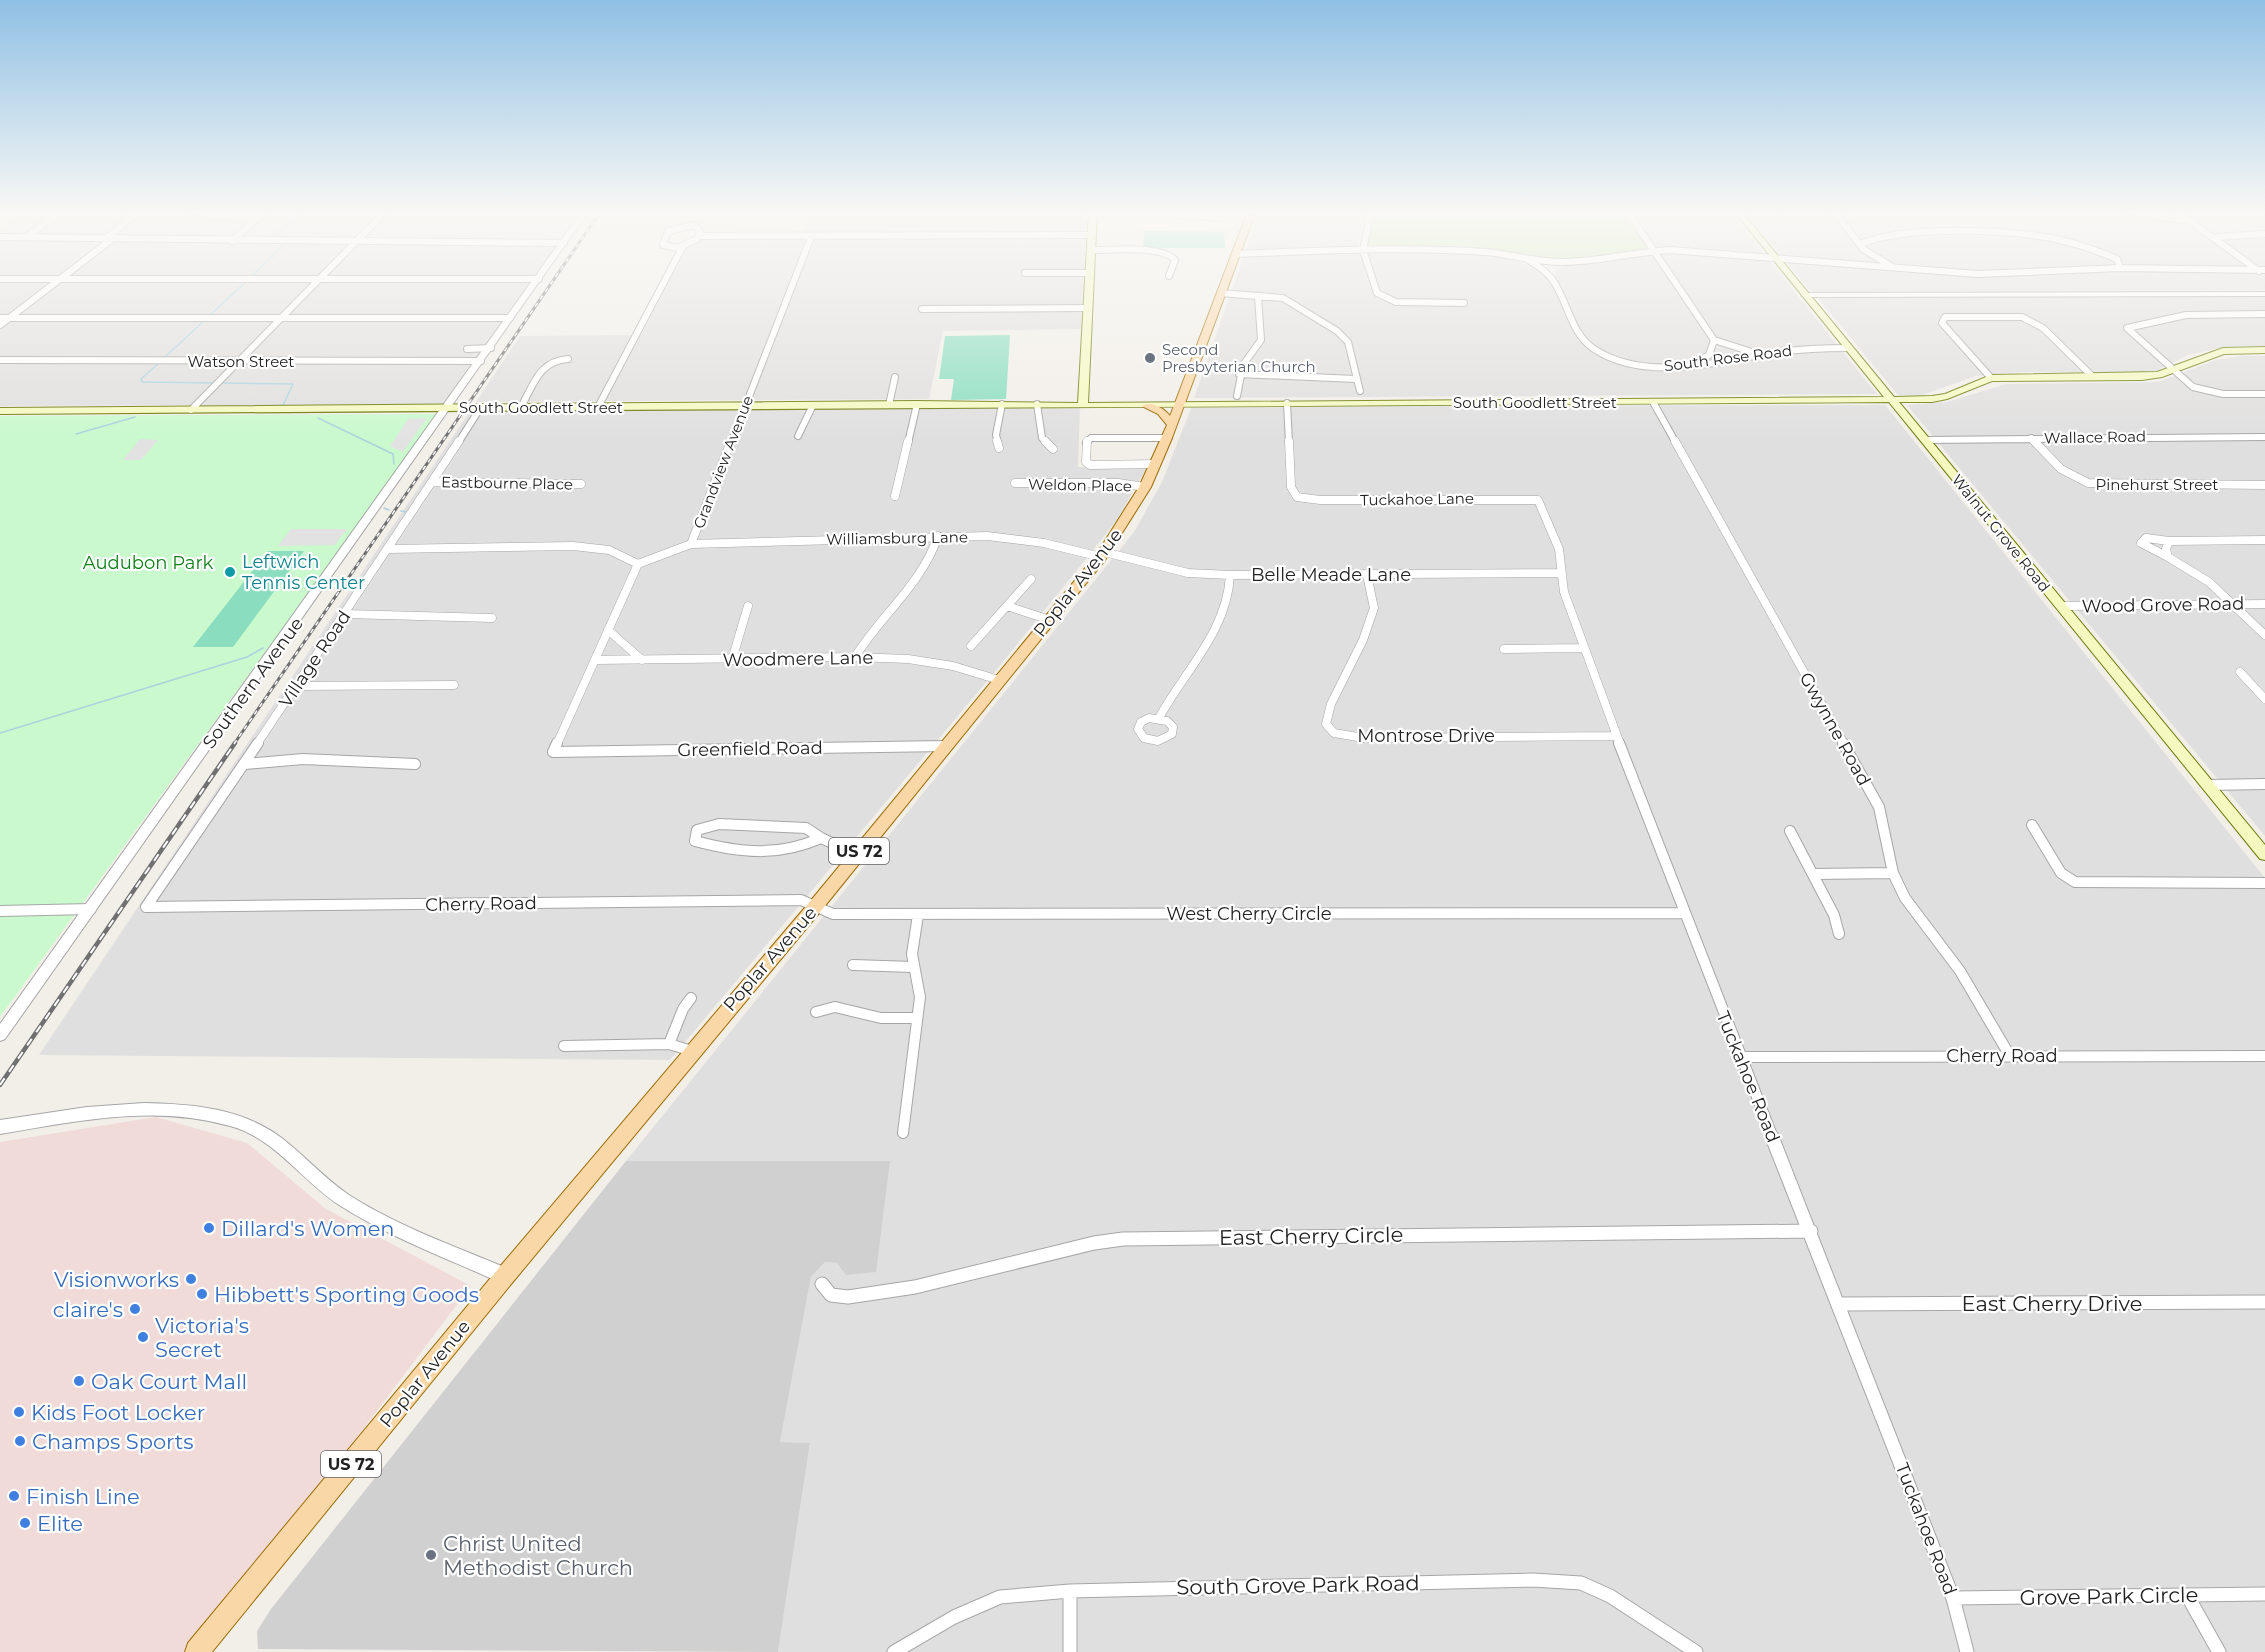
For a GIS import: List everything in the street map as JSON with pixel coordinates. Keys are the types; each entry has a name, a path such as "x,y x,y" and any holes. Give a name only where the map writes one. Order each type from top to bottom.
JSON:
{"main road":[{"path":"1083,404 1090,288"},
{"name":"Poplar Avenue","path":"197,1652 505,1276 814,908 1102,555 1145,487 1180,404 1222,288"},
{"name":"Walnut Grove Road","path":"1800,288 2265,855"},
{"path":"1991,378 2142,377 2174,370 2223,351 2265,350"},
{"path":"1084,376 1095,394 1115,401"},
{"name":"South Goodlett Street","path":"0,411 1891,400 1932,399 1947,396 1991,378"},
{"name":"South Goodlett Street","path":"1083,404 1115,401 1168,401 1180,404"},
{"path":"1147,406 1162,412 1169,431"}],"street":[{"path":"0,325 49,288"},
{"path":"191,410 311,288"},
{"name":"Southern Avenue","path":"0,1035 532,288"},
{"path":"598,406 661,288"},
{"name":"Grandview Avenue","path":"638,564 690,544 791,288"},
{"path":"1374,288 1381,297 1406,303 1464,303"},
{"name":"South Rose Road","path":"1555,288 1581,338 1593,349 1613,359 1635,364 1666,366 1812,348 1848,348"},
{"path":"1679,288 1714,340 1763,354"},
{"path":"1220,293 1283,298 1346,337 1360,391"},
{"path":"1805,295 2265,294"},
{"path":"1237,396 1239,374 1246,357 1261,340 1258,296"},
{"path":"922,309 1089,308"},
{"path":"2265,314 2186,315 2127,328 2193,387 2223,394 2265,393"},
{"path":"1991,378 1942,323 1945,317 2022,317 2043,328 2094,377"},
{"path":"0,318 510,318"},
{"path":"1694,363 1709,355 1714,340"},
{"path":"467,349 491,348"},
{"path":"521,407 545,366 554,360 568,359"},
{"name":"Watson Street","path":"0,360 481,361"},
{"path":"1239,374 1356,379"},
{"path":"889,405 895,377"},
{"name":"Gwynne Road","path":"1653,402 1879,807 1893,873 1905,898 1960,971 2010,1056"},
{"name":"Tuckahoe Lane","path":"1287,403 1291,487 1297,497 1320,500 1538,500"},
{"path":"895,496 916,404"},
{"path":"999,448 997,424 1002,404"},
{"path":"1037,404 1042,438 1053,449"},
{"path":"798,436 813,405"},
{"name":"Village Road","path":"146,908 346,614 480,407"},
{"path":"1155,464 1090,465 1086,462 1086,440 1169,431"},
{"name":"Wallace Road","path":"1925,440 2265,437"},
{"name":"Pinehurst Street","path":"2031,438 2067,476 2080,483 2100,485 2265,484"},
{"name":"Eastbourne Place","path":"432,482 581,484"},
{"name":"Weldon Place","path":"1015,483 1118,483 1145,487"},
{"name":"Tuckahoe Road","path":"1538,500 1559,549 1564,592 1584,648 1739,1057 1840,1304 1953,1598 1967,1652"},
{"path":"855,657 866,636 931,561 938,536"},
{"name":"Williamsburg Lane","path":"690,544 938,536 1012,538 1102,555"},
{"path":"2265,540 2169,541 2146,538 2141,541 2147,549 2167,553 2206,578 2265,635"},
{"path":"2167,553 2169,541"},
{"path":"388,549 573,546 609,550 638,564 595,660"},
{"name":"Belle Meade Lane","path":"1102,555 1188,573 1230,576 1561,573"},
{"path":"1159,718 1168,698 1209,639 1229,601 1230,576"},
{"name":"Montrose Drive","path":"1367,576 1374,608 1363,640 1331,704 1326,724 1334,733 1364,738 1617,736"},
{"path":"971,646 1030,579"},
{"name":"Wood Grove Road","path":"2062,606 2265,604"},
{"path":"732,660 748,606"},
{"path":"1007,606 1050,620"},
{"path":"346,614 492,618"},
{"path":"608,630 642,660"},
{"path":"1504,649 1584,648"},
{"name":"Woodmere Lane","path":"595,660 855,657 908,659 952,666 999,680"},
{"name":"Greenfield Road","path":"595,660 553,752 947,746"},
{"path":"2241,672 2265,699"},
{"path":"296,686 454,685"},
{"path":"245,764 303,759 415,764"},
{"path":"2208,784 2265,784"},
{"path":"821,838 800,848 771,854 729,850 695,841 697,830 719,825 806,828 821,838 857,854"},
{"path":"2032,825 2061,873 2075,882 2265,883"},
{"path":"1790,831 1798,842 1834,915 1839,934"},
{"path":"1814,874 1893,873"},
{"name":"Cherry Road","path":"146,908 801,900 814,908"},
{"name":"West Cherry Circle","path":"814,908 832,914 918,915 1684,913"},
{"path":"0,911 91,909"},
{"path":"903,1133 920,997 912,954 918,915"},
{"path":"853,965 913,967"},
{"path":"669,1044 683,1009 691,999"},
{"path":"816,1011 834,1006 881,1018 917,1018"},
{"path":"564,1046 669,1044 692,1051"},
{"name":"Cherry Road","path":"1739,1057 2265,1056"},
{"path":"0,1127 146,1108 183,1109 233,1119 279,1143 334,1193 382,1222 505,1276"},
{"name":"East Cherry Circle","path":"822,1284 830,1295 838,1297 876,1292 1006,1267 1097,1242 1172,1237 1811,1231"},
{"name":"East Cherry Drive","path":"1840,1304 2265,1302"},
{"name":"South Grove Park Road","path":"894,1652 954,1617 1000,1597 1070,1591 1533,1580 1581,1583 1610,1596 1696,1652"},
{"path":"1070,1591 1070,1652"},
{"name":"Grove Park Circle","path":"1953,1598 2265,1594"},
{"path":"2187,1595 2219,1652"}],"shaded area":[{"path":"0,288 308,288 192,405 0,406"},
{"path":"315,288 528,288 443,404 200,406"},
{"path":"666,288 1083,288 1081,329 943,331 929,399 476,402 520,336 641,335"},
{"path":"1233,288 1791,288 1877,394 1194,398"},
{"path":"1808,288 2265,288 2265,290 1811,292"},
{"path":"2265,296 2265,346 2223,347 2188,355 2154,372 2020,372 1976,376 1922,395 1898,395 1817,297"},
{"path":"2241,356 2265,356 2265,836 1907,405 1947,402 2006,384 2158,382 2216,360"},
{"path":"1885,405 2265,878 2265,1652 778,1652 810,1443 780,1442 811,1277 825,1262 837,1263 889,1161 626,1161 1134,532 1162,482 1192,406"},
{"path":"1080,408 1078,467 1147,467 1117,520 1003,662 670,1060 39,1055 470,411"},
{"path":"427,418 403,452 390,446 408,419"},
{"path":"140,439 158,440 141,460 123,460"},
{"path":"291,529 347,529 335,545 278,546"},
{"path":"156,1117 247,1143 326,1209 471,1286 195,1652 0,1652 0,1142"},
{"path":"626,1161 890,1161 876,1272 846,1275 837,1263 825,1262 811,1277 780,1442 810,1443 778,1652 258,1649 257,1631 271,1609"}],"green space":[{"path":"1010,335 1006,399 951,400 954,379 939,379 945,336"},
{"name":"Audubon Park","path":"438,414 0,1017 0,416"},
{"path":"268,551 304,551 233,647 193,647"}],"waterway":[{"path":"210,315 239,288"},
{"path":"165,357 205,320"},
{"path":"159,363 141,379 142,382 213,383"},
{"path":"223,383 293,384 283,405"},
{"path":"76,434 135,417"},
{"path":"318,418 393,454 394,464"},
{"path":"384,508 389,510"},
{"path":"401,511 406,512"},
{"path":"0,733 247,657 263,648"}],"railway":[{"path":"234,744 548,288"},
{"path":"0,1085 235,743"}],"place":[{"name":"Second Presbyterian Church","path":"1150,358"},
{"name":"Leftwich Tennis Center","path":"230,572"},
{"name":"Dillard's Women","path":"209,1228"},
{"name":"Visionworks","path":"191,1279"},
{"name":"Hibbett's Sporting Goods","path":"202,1294"},
{"name":"claire's","path":"135,1309"},
{"name":"Victoria's Secret","path":"143,1337"},
{"name":"Oak Court Mall","path":"79,1381"},
{"name":"Kids Foot Locker","path":"19,1412"},
{"name":"Champs Sports","path":"20,1441"},
{"name":"Finish Line","path":"14,1496"},
{"name":"Elite","path":"25,1523"},
{"name":"Christ United Methodist Church","path":"431,1555"}]}
